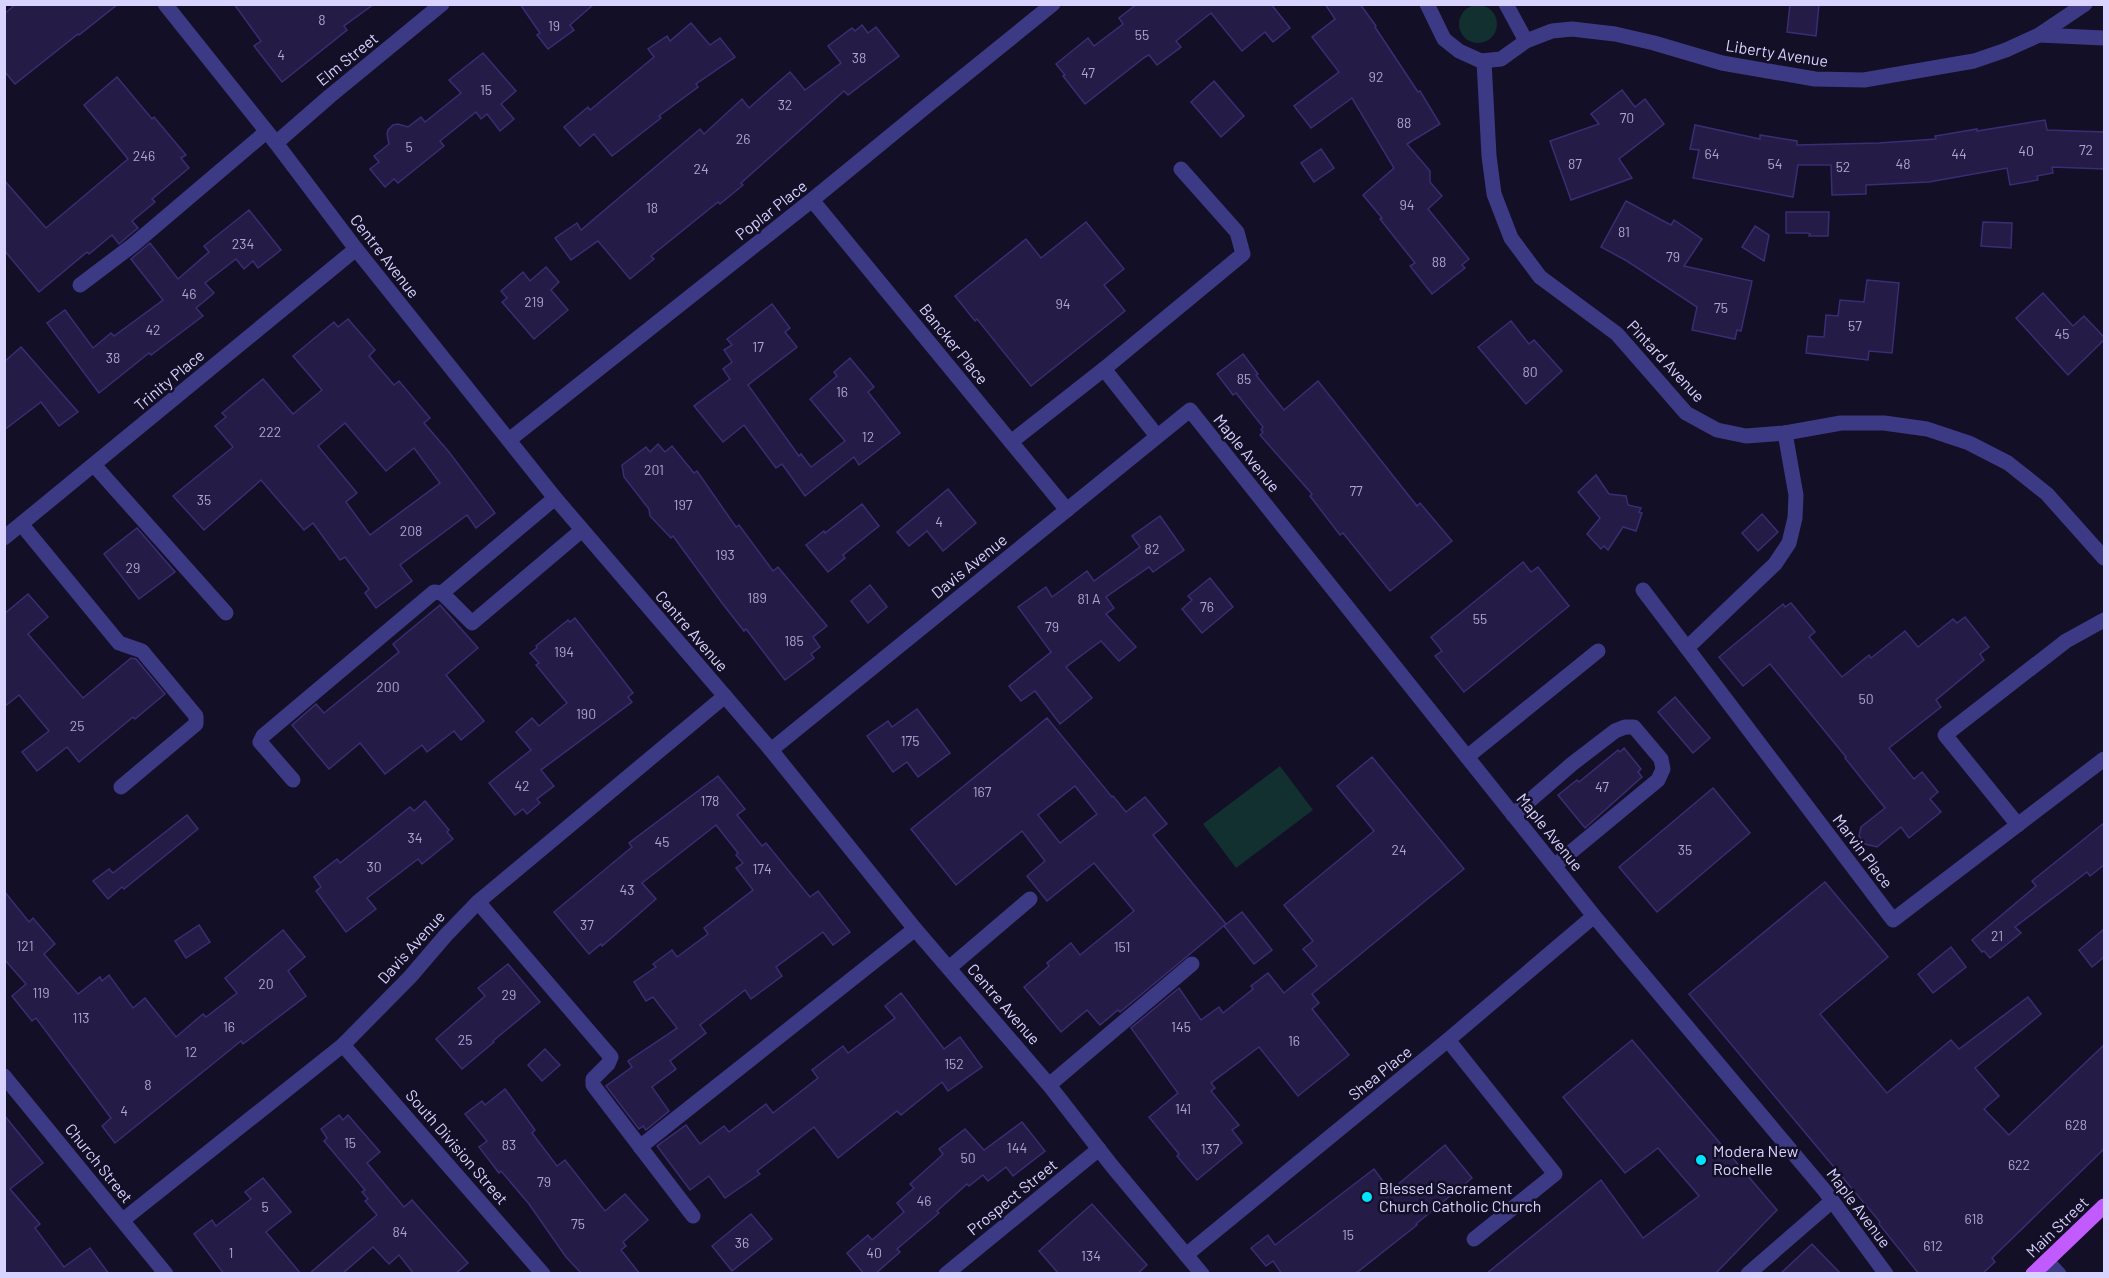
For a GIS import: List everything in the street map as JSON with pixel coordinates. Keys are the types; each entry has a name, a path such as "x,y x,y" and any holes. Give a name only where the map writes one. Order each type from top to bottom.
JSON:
{"main road":[{"name":"Main Street","path":"2033,1274 2104,1206"}],"street":[{"name":"Centre Avenue","path":"165,4 271,137 356,249 555,498 771,750 915,929 1049,1085 1202,1274"},
{"name":"Elm Street","path":"80,285 271,137 330,96 442,4"},
{"name":"Poplar Place","path":"509,440 812,200 1053,4"},
{"path":"1506,4 1526,41"},
{"name":"Liberty Avenue","path":"1484,61 1501,60 1526,41 1551,31 1572,29 1644,40 1722,63 1764,71 1815,79 1864,80 1974,61 2006,50 2039,35 2085,4"},
{"path":"1434,7 1444,39 1459,51 1484,61"},
{"path":"2039,35 2104,38"},
{"name":"Pintard Avenue","path":"1484,61 1489,156 1494,194 1511,238 1540,277 1617,334 1686,413 1717,430 1746,436 1785,433 1841,423 1884,423 1927,429 1969,443 2008,463 2047,494 2104,558"},
{"path":"1011,442 1104,369 1243,254 1236,232 1181,169"},
{"name":"Bancker Place","path":"812,200 1067,510"},
{"name":"Trinity Place","path":"4,538 356,249"},
{"path":"1104,369 1157,436"},
{"name":"Davis Avenue","path":"771,750 1190,410"},
{"name":"Maple Avenue","path":"1190,410 1594,916 1832,1201 1886,1274"},
{"path":"1687,648 1775,564 1789,543 1795,518 1796,495 1785,433"},
{"path":"94,465 226,613"},
{"path":"442,593 555,498"},
{"path":"22,525 119,643 142,651 196,716 196,724 121,787"},
{"path":"293,780 260,742 263,736 434,592 442,593 472,623 530,572 582,531"},
{"name":"Marvin Place","path":"1643,590 1893,920 2104,759"},
{"path":"2018,825 1945,735 2066,641 2104,620"},
{"path":"1467,757 1598,651"},
{"name":"Davis Avenue","path":"123,1220 343,1045 410,977 478,902 725,696"},
{"path":"1513,815 1572,764 1615,731 1625,727 1634,727 1661,759 1663,769 1658,780 1554,866"},
{"path":"949,968 1030,899"},
{"path":"478,902 611,1057 608,1064 593,1079 593,1085 693,1216"},
{"name":"Shea Place","path":"1186,1255 1448,1040 1594,916"},
{"path":"640,1147 915,929"},
{"path":"1049,1085 1192,964"},
{"path":"1448,1040 1555,1174 1474,1239"},
{"name":"South Division Street","path":"343,1045 543,1274"},
{"name":"Church Street","path":"4,1076 166,1274"},
{"name":"Prospect Street","path":"946,1274 1099,1149"},
{"path":"1748,1274 1832,1201"},
{"path":"2047,1261 2059,1274"}],"green space":[{"path":"1478,5 1485,6 1491,11 1496,17 1496,31 1491,37 1485,42 1478,43 1471,42 1465,37 1460,31 1459,24 1460,17 1465,11 1471,6"},
{"path":"1280,766 1313,810 1236,868 1203,824"}],"building":[{"path":"16,4 118,4 15,84 4,71 4,14"},
{"path":"234,4 374,4 344,26 347,30 282,82 254,46 261,41"},
{"path":"520,4 594,4 570,25 574,30 548,49 537,35 540,33"},
{"path":"1137,4 1271,4 1290,28 1273,42 1265,32 1242,51 1211,13 1176,41 1181,47 1157,65 1149,55 1145,57 1085,104 1056,64 1088,38 1094,46 1123,24 1119,18"},
{"path":"1325,4 1360,4 1440,124 1407,144 1430,171 1430,182 1442,196 1428,209 1469,259 1462,265 1465,268 1432,294 1410,266 1415,263 1363,195 1394,168 1352,98 1311,128 1294,106 1339,72 1312,37 1335,19"},
{"path":"1790,4 1819,4 1816,36 1787,32"},
{"path":"691,23 710,45 720,38 735,57 696,84 698,87 612,156 594,134 580,146 564,127 588,107 590,110 654,57 648,49 667,36 670,41"},
{"path":"862,25 868,33 876,27 899,56 848,95 844,91 741,183 743,185 720,204 718,202 651,256 654,259 630,279 598,241 571,260 555,238 577,223 581,230 700,129 704,134 742,99 749,108 790,72 805,90 841,63 828,46 852,28 855,31"},
{"path":"483,53 516,91 501,104 514,119 500,131 487,114 481,119 476,112 440,141 444,146 398,183 394,179 385,187 370,169 379,162 374,156 389,144 388,130 398,124 408,127 421,117 425,122 461,93 449,80"},
{"path":"117,77 186,155 181,158 189,168 152,199 155,202 132,221 138,228 119,244 112,235 89,254 87,252 39,292 4,250 4,180 46,228 128,159 84,105"},
{"path":"1214,81 1244,116 1221,137 1191,102"},
{"path":"1622,90 1635,107 1645,99 1664,124 1619,159 1632,178 1571,200 1550,141 1599,124 1591,114"},
{"path":"2045,120 2047,130 2104,132 2104,169 2052,167 2053,173 2037,176 2038,180 2010,185 2007,168 1929,182 1866,185 1866,194 1832,195 1831,165 1798,165 1793,197 1693,178 1699,150 1690,149 1695,125 1760,139 1760,135 1797,141 1797,145 1936,139 1935,136"},
{"path":"1321,149 1334,168 1314,182 1301,163"},
{"path":"1626,201 1671,225 1674,220 1702,239 1684,266 1752,281 1741,331 1737,330 1735,339 1692,330 1697,307 1627,261 1601,247"},
{"path":"249,210 281,250 258,268 253,261 244,269 236,259 205,283 214,293 196,308 203,316 151,355 149,353 99,393 47,323 65,310 93,348 111,333 114,336 163,300 131,259 150,243 178,279 209,252 204,246"},
{"path":"1786,212 1829,212 1828,236 1786,233"},
{"path":"1086,222 1124,269 1104,285 1125,311 1031,386 977,319 975,321 955,296 1026,239 1041,258"},
{"path":"1983,222 2012,223 2011,248 1981,246"},
{"path":"1755,226 1769,235 1764,261 1742,247"},
{"path":"546,267 559,282 551,290 568,310 534,339 502,302 507,298 501,291 523,272 530,281"},
{"path":"1867,280 1899,283 1892,353 1869,351 1868,360 1806,353 1808,336 1824,337 1826,315 1838,316 1840,300 1864,302"},
{"path":"2043,293 2073,326 2084,316 2104,337 2104,340 2068,375 2016,318"},
{"path":"772,304 790,328 785,332 797,347 748,385 799,456 801,454 811,467 845,441 810,399 837,376 834,372 850,358 874,387 868,392 900,433 859,465 854,457 805,496 782,464 776,468 744,425 723,442 694,406 730,379 723,369 732,362 724,350 732,345 727,339"},
{"path":"348,319 375,350 369,356 394,385 399,381 430,418 424,423 495,513 476,528 467,515 400,565 412,581 376,608 365,593 369,589 345,557 340,560 313,523 304,530 261,480 204,530 173,496 233,447 215,426 226,417 222,413 263,379 293,414 322,390 293,356 334,322 338,327","holes":["345,423 386,471 414,448 440,483 370,535 346,502 357,493 318,446"]},
{"path":"1511,321 1529,344 1534,340 1562,371 1526,404 1478,347"},
{"path":"21,347 78,412 59,426 41,402 4,430 4,362"},
{"path":"1243,354 1258,374 1256,375 1284,410 1318,381 1417,506 1420,503 1452,541 1390,591 1343,533 1340,535 1310,496 1312,494 1260,435 1263,427 1236,393 1233,395 1217,374"},
{"path":"658,444 665,452 672,446 694,473 697,471 736,527 739,525 773,571 778,567 827,626 813,637 820,647 811,654 814,658 785,680 746,629 744,631 722,603 673,536 671,538 650,516 649,509 624,477 622,465 646,447 650,452"},
{"path":"1596,475 1609,494 1626,496 1628,505 1641,508 1639,512 1642,513 1636,531 1623,527 1608,550 1604,546 1601,549 1587,534 1600,518 1578,492"},
{"path":"948,489 976,523 943,551 927,531 909,546 897,532"},
{"path":"862,504 879,526 843,555 845,558 828,572 806,545"},
{"path":"1762,514 1778,532 1758,551 1742,533"},
{"path":"1160,516 1184,550 1153,572 1149,567 1106,597 1114,608 1106,614 1136,647 1119,661 1101,641 1066,667 1092,698 1060,724 1035,691 1021,701 1009,686 1051,652 1018,607 1046,587 1052,597 1087,571 1094,581 1140,547 1132,536"},
{"path":"137,528 175,572 139,599 104,554"},
{"path":"1523,562 1531,572 1538,567 1569,606 1464,692 1435,656 1442,651 1431,637"},
{"path":"1210,578 1233,607 1202,633 1182,609 1192,600 1188,596"},
{"path":"870,585 887,607 868,623 851,601"},
{"path":"28,594 48,617 28,634 83,698 131,658 136,659 165,694 135,719 133,717 79,762 67,747 37,771 22,752 49,731 19,695 4,707 4,614"},
{"path":"1791,603 1815,632 1809,637 1842,677 1869,655 1871,658 1905,631 1918,647 1953,619 1957,623 1965,617 1989,647 1980,654 1984,660 1936,700 1941,707 1889,748 1914,779 1922,772 1938,792 1930,799 1941,812 1909,838 1901,827 1877,847 1865,844 1859,836 1861,827 1885,808 1846,757 1770,664 1743,686 1719,657 1783,604 1785,607"},
{"path":"440,605 478,648 446,675 484,721 461,740 454,731 427,752 422,745 385,774 360,743 329,769 292,725 316,704 324,713 399,652 393,644"},
{"path":"575,618 633,693 628,697 632,702 541,770 554,786 537,799 540,803 527,814 523,809 515,815 489,783 531,750 516,732 532,718 539,726 567,703 536,665 539,663 530,653 568,620 570,622"},
{"path":"1675,697 1710,738 1693,753 1658,712"},
{"path":"917,709 950,753 918,777 907,762 893,772 867,736 888,721 892,727"},
{"path":"1047,718 1126,812 1145,797 1167,824 1153,835 1226,924 1120,1012 1118,1010 1100,1025 1087,1010 1061,1032 1024,987 1049,966 1047,963 1071,943 1080,955 1134,911 1094,863 1047,901 1027,876 1045,861 1022,831 956,885 911,829","holes":["1075,786 1097,814 1060,843 1038,815"]},
{"path":"1624,748 1641,769 1638,772 1642,777 1585,828 1558,795 1577,780 1579,782 1618,750 1620,752"},
{"path":"1372,757 1464,869 1312,994 1319,1003 1312,1009 1349,1055 1298,1096 1259,1047 1211,1083 1215,1088 1211,1091 1239,1125 1232,1130 1242,1143 1197,1180 1149,1117 1178,1093 1131,1028 1179,988 1201,1020 1219,1007 1223,1013 1253,989 1251,986 1268,973 1284,993 1317,966 1303,949 1313,941 1284,905 1374,831 1337,786"},
{"path":"718,776 745,809 737,815 762,846 766,843 810,897 818,891 850,932 833,945 823,932 776,967 782,976 751,999 745,990 700,1025 706,1033 670,1061 676,1069 652,1087 669,1111 646,1130 643,1126 639,1129 606,1086 632,1067 628,1061 677,1028 653,997 646,1001 634,982 656,967 653,964 672,950 677,957 708,934 704,928 753,890 736,868 743,863 716,825 642,883 656,899 602,946 601,944 589,954 554,912 632,847 629,843"},
{"path":"1713,788 1750,833 1657,912 1619,867"},
{"path":"425,801 449,830 447,832 453,839 422,864 418,859 367,898 376,909 346,932 316,891 321,887 314,877 337,859 340,863 410,807 414,811"},
{"path":"187,815 198,829 124,889 122,887 108,899 93,881 109,869 113,873"},
{"path":"2104,823 2104,865 2090,876 2087,872 2015,927 2021,933 1990,958 1984,951 1982,952 1972,940 2036,886 2032,881"},
{"path":"1825,882 1888,957 1820,1014 1887,1093 1951,1040 1959,1049 2028,997 2041,1014 1975,1068 1999,1096 1984,1109 2009,1135 2104,1045 2104,1149 1992,1258 1995,1262 1982,1274 1919,1274 1879,1224 1880,1222 1689,994"},
{"path":"4,891 29,922 33,918 55,944 44,954 78,994 100,977 102,981 109,975 133,1008 145,998 176,1037 203,1014 206,1017 237,993 225,978 283,930 305,957 288,971 306,996 243,1044 241,1041 115,1143 102,1126 111,1118 36,1018 32,1021 12,996 26,984 4,959"},
{"path":"1242,912 1272,950 1254,964 1224,926"},
{"path":"199,925 210,942 186,958 175,941"},
{"path":"2104,929 2104,957 2092,967 2079,950"},
{"path":"1951,947 1966,967 1933,993 1918,974"},
{"path":"508,964 540,1002 462,1069 436,1039 485,996 478,988"},
{"path":"901,993 944,1049 960,1037 982,1067 948,1091 942,1082 901,1115 897,1111 838,1158 814,1127 757,1171 760,1174 725,1198 709,1176 690,1190 657,1146 686,1125 700,1144 724,1126 729,1132 766,1104 773,1113 818,1078 812,1070 843,1046 848,1053 895,1018 885,1006"},
{"name":"Modera New Rochelle","path":"1632,1040 1777,1210 1715,1274 1486,1274 1601,1180 1643,1238 1699,1196 1658,1148 1625,1173 1563,1097"},
{"path":"545,1049 560,1065 542,1081 528,1065"},
{"path":"505,1089 535,1130 532,1133 557,1166 565,1160 605,1211 625,1194 648,1220 623,1242 626,1246 621,1250 640,1274 582,1274 566,1257 529,1204 501,1171 499,1173 479,1147 487,1141 465,1114 482,1101 485,1105"},
{"path":"4,1115 43,1163 10,1189 40,1224 35,1228 64,1267 90,1248 109,1274 4,1274"},
{"path":"339,1115 343,1120 348,1115 380,1152 367,1163 404,1207 412,1200 468,1263 455,1274 414,1274 399,1255 389,1264 373,1247 342,1274 309,1274 377,1215 365,1201 368,1199 362,1192 365,1190 324,1141 327,1138 321,1129"},
{"path":"1022,1122 1045,1151 1013,1176 1006,1167 988,1181 983,1175 969,1186 967,1184 937,1211 939,1213 897,1249 900,1252 875,1274 864,1274 847,1253 868,1235 872,1240 904,1212 897,1203 914,1188 910,1184 943,1154 939,1149 965,1129 984,1150"},
{"name":"Blessed Sacrament Church Catholic Church","path":"1445,1145 1472,1178 1355,1274 1282,1274 1273,1261 1266,1266 1251,1248 1268,1235 1275,1245 1374,1169 1390,1191"},
{"path":"263,1178 291,1212 266,1232 301,1274 224,1274 194,1234 212,1220 216,1226 251,1199 245,1192"},
{"path":"1092,1204 1147,1265 1137,1274 1059,1274 1039,1251"},
{"path":"751,1214 772,1239 732,1271 712,1246"},
{"path":"1812,1244 1841,1274 1780,1274"}],"place":[{"name":"Modera New Rochelle","path":"1701,1160"},
{"name":"Blessed Sacrament Church Catholic Church","path":"1367,1197"}]}
